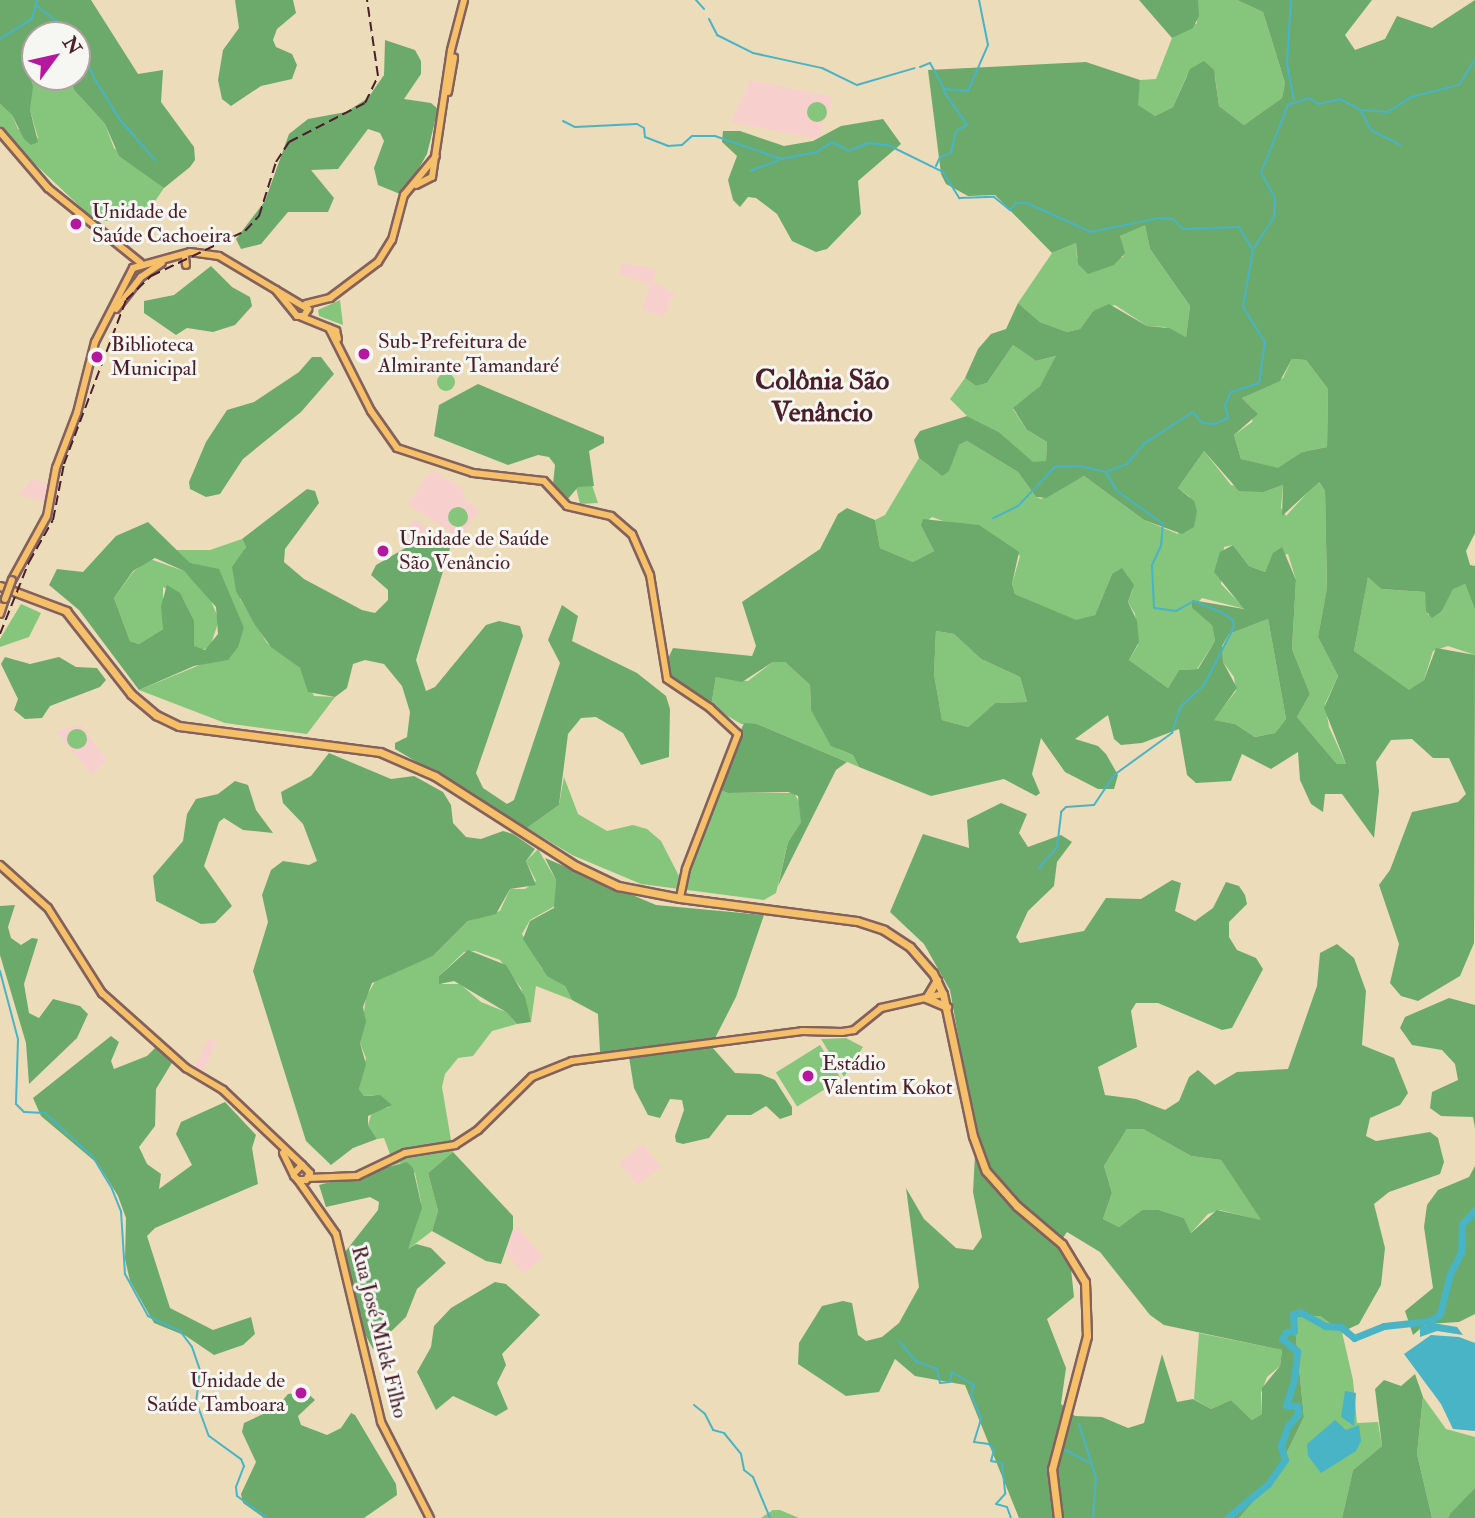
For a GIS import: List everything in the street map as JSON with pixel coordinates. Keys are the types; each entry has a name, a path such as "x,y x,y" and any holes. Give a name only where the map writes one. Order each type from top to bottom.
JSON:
{"highway":[{"path":"0,586 66,611 131,694 164,719 188,727 347,745 391,755 435,776 595,877 680,898 857,921 898,938 922,959 935,976 947,1007 973,1136 986,1171 1017,1206 1062,1244 1085,1282 1087,1336 1052,1469 1058,1518"},
{"path":"935,976 926,999 947,1007"}],"main road":[{"path":"93,349 131,286 145,273 186,261 199,254 257,279 294,308 304,309 330,298 387,252 401,202 411,187 427,176 436,156 453,45 464,0"},
{"path":"0,132 48,188 138,262 145,273"},
{"path":"0,614 12,580 51,507 56,468 77,413 93,349 124,280 138,262 199,254 236,263 304,309 314,321 333,330 340,352 397,448 473,473 544,481 567,506 616,519 632,534 650,575 667,679 738,734 686,869 680,898"},
{"path":"124,280 131,286"},
{"path":"294,308 304,309"},
{"path":"0,865 48,908 102,993 186,1068 223,1090 278,1146 305,1167 329,1177"},
{"path":"301,1178 357,1176 405,1153 455,1145 478,1130 532,1077 572,1061 803,1031 854,1030 881,1009 943,994"},
{"name":"Rua José Milek Filho","path":"278,1146 312,1194 340,1247 382,1422 430,1518"},
{"path":"301,1178 305,1167"},
{"path":"301,1178 305,1167"}],"shaded area":[{"path":"750,80 833,97 818,139 731,122"},
{"path":"623,263 657,269 652,281 675,293 664,317 642,309 650,285 618,273"},
{"path":"431,469 463,489 465,501 479,510 460,538 408,504"},
{"path":"32,479 47,483 46,502 19,495"},
{"path":"414,519 431,530 420,547 403,536"},
{"path":"81,725 107,760 92,775 56,731"},
{"path":"209,1038 217,1042 202,1071 194,1067"},
{"path":"643,1144 661,1167 637,1185 619,1162"},
{"path":"518,1227 543,1257 523,1274 498,1244"}],"green space":[{"path":"0,0 91,0 138,74 163,70 161,102 194,147 195,160 164,188 119,156 105,124 75,91 91,91 91,21 21,21 21,91 32,91 30,110 38,142 31,145 24,139 12,115 0,104"},
{"path":"235,0 293,0 296,13 277,29 273,40 276,47 292,54 297,65 292,79 261,86 231,106 222,99 218,80 223,50 239,28"},
{"path":"1139,0 1198,0 1199,16 1193,28 1172,38"},
{"path":"1198,0 1237,0 1263,12 1285,83 1282,98 1244,125 1219,106 1215,76 1187,75 1173,107 1155,116 1137,105 1140,80 1156,79 1172,38 1197,23"},
{"path":"1237,0 1372,0 1345,35 1355,50 1385,39 1397,16 1432,28 1475,0 1475,533 1466,551 1470,565 1475,566 1475,610 1465,584 1453,589 1442,611 1432,618 1426,611 1425,592 1381,589 1368,577 1354,651 1409,690 1424,680 1436,648 1475,655 1474,943 1460,976 1418,1001 1401,996 1390,983 1399,944 1379,885 1390,870 1412,812 1458,802 1466,794 1449,758 1433,758 1412,739 1391,740 1376,762 1379,791 1374,838 1342,794 1325,794 1323,812 1311,804 1300,780 1298,752 1271,769 1242,754 1231,781 1196,783 1187,775 1179,729 1142,743 1121,745 1114,739 1108,715 1075,739 1098,746 1106,754 1118,775 1114,789 1098,789 1065,772 1041,738 1032,774 1040,793 1036,796 1004,779 931,796 859,767 853,755 831,746 811,710 810,685 785,662 773,662 742,682 716,677 711,706 668,675 667,661 673,648 752,656 756,646 742,602 820,549 838,514 847,508 875,520 880,548 913,562 934,551 921,526 923,519 979,525 1019,552 1012,584 1015,594 1076,620 1095,615 1112,574 1122,568 1134,585 1128,602 1137,621 1139,642 1129,660 1168,688 1179,670 1198,669 1215,641 1212,625 1192,608 1192,600 1244,609 1214,572 1220,552 1233,545 1249,566 1265,572 1273,553 1282,547 1296,580 1292,649 1310,694 1297,717 1337,764 1346,764 1324,708 1338,676 1318,637 1327,588 1325,491 1319,482 1282,516 1283,485 1264,492 1239,491 1204,451 1178,488 1194,501 1197,511 1194,527 1182,534 1144,520 1084,476 1046,498 1036,497 1018,472 967,441 959,445 949,471 942,476 919,458 914,440 920,431 967,416 999,432 1033,462 1046,461 1047,442 1027,430 1013,408 1040,386 1056,356 1036,361 1013,345 987,383 976,386 965,378 978,349 991,334 1006,329 1018,303 1040,322 1067,332 1080,329 1093,311 1109,304 1147,326 1169,328 1186,337 1190,306 1150,249 1145,225 1120,236 1125,253 1114,265 1088,274 1078,264 1076,243 1052,253 995,195 968,196 946,184 941,174 928,70 1086,62 1140,80 1138,105 1155,116 1173,107 1190,69 1204,61 1214,70 1219,106 1244,125 1282,98 1285,83 1263,12","holes":["1292,359 1306,360 1328,389 1327,447 1302,452 1278,468 1241,459 1234,435 1258,414 1242,398 1280,381","1268,619 1286,719 1275,733 1255,737 1235,724 1214,720 1237,688 1223,662 1222,646 1229,634","936,631 954,634 981,659 1020,677 1027,702 995,703 968,727 942,720 934,674"]},
{"path":"385,40 415,50 421,61 421,74 404,99 431,103 438,109 427,154 411,182 400,194 378,185 374,168 384,141 380,133 368,129 338,169 311,170 334,198 328,212 288,212 261,244 241,249 236,239 265,201 289,134 308,119 346,112 368,98 384,75"},
{"path":"31,91 75,91 105,124 114,148 164,188 145,216 104,221 90,216 0,131 0,104 12,115 18,129 38,138 30,110"},
{"path":"817,102 824,105 827,112 824,119 817,122 810,119 807,112 810,105"},
{"path":"883,119 901,144 858,181 861,214 827,249 816,252 792,241 777,214 756,198 748,197 740,207 733,200 728,180 737,156 722,142 723,131 740,131 784,146 813,141 841,126"},
{"path":"1145,224 1150,249 1190,306 1186,337 1165,327 1147,326 1115,305 1093,311 1080,329 1067,332 1040,322 1018,303 1052,253 1076,243 1077,258 1123,257 1120,236"},
{"path":"211,266 232,287 250,297 252,306 235,325 213,332 187,328 176,335 144,313 144,301 174,295"},
{"path":"340,300 343,325 319,316 318,310"},
{"path":"1013,345 1036,361 1057,356 1040,386 1013,409 1027,430 1047,442 1046,462 1033,463 999,432 967,416 950,399 965,378 976,386 987,383"},
{"path":"312,357 321,357 334,374 301,412 243,459 220,494 206,497 190,489 189,482 206,442 227,410 254,402 299,372"},
{"path":"1292,359 1306,360 1328,389 1327,447 1302,452 1278,469 1241,459 1234,435 1252,422 1254,410 1242,398 1283,378"},
{"path":"446,373 452,376 455,382 452,388 446,391 440,388 437,382 440,376"},
{"path":"478,384 604,437 604,443 589,451 594,486 578,487 567,500 553,484 555,465 549,457 538,455 508,465 434,436 439,405"},
{"path":"967,441 1018,472 1036,497 1041,499 1084,476 1144,520 1178,534 1190,497 1178,488 1204,451 1231,485 1264,492 1283,485 1281,508 1286,516 1318,481 1325,491 1327,589 1318,637 1338,676 1325,704 1329,727 1346,764 1337,764 1297,717 1310,694 1292,649 1296,580 1288,554 1271,559 1265,572 1249,566 1233,545 1224,547 1221,584 1245,609 1202,598 1192,608 1212,624 1215,641 1197,669 1179,670 1168,688 1129,660 1138,645 1135,614 1128,602 1133,589 1112,574 1095,615 1076,621 1015,594 1012,584 1020,556 1007,544 932,517 921,526 934,551 913,562 880,548 875,520 885,515 919,458 942,476 959,445"},
{"path":"573,475 591,482 598,503 580,504"},
{"path":"307,489 315,491 319,503 285,549 284,562 304,579 362,610 375,613 388,600 388,590 371,575 376,565 407,547 433,540 444,539 451,545 416,660 426,691 435,687 486,625 499,621 520,626 523,636 476,773 483,788 507,804 514,800 560,663 548,640 562,605 578,616 572,641 637,673 666,696 670,709 669,757 641,765 623,733 596,717 581,718 568,734 559,805 527,828 395,749 395,743 407,737 410,712 402,686 384,664 365,660 353,664 347,688 335,697 308,692 300,668 271,647 255,625 236,591 232,567 246,547 242,539"},
{"path":"458,507 465,510 468,517 465,524 458,527 451,524 448,517 451,510"},
{"path":"148,522 190,563 219,569 244,628 238,647 228,660 194,666 139,690 79,610 49,585 57,569 83,572 116,536","holes":["155,558 184,571 216,607 218,634 205,650 194,646 194,620 180,593 167,585 161,606 163,629 139,644 130,641 114,598 133,571"]},
{"path":"242,539 246,547 240,558 240,599 267,643 300,668 314,696 335,697 307,734 225,723 139,690 202,664 244,629 213,568 194,567 173,550 210,550"},
{"path":"150,559 184,571 209,596 219,620 210,647 199,651 193,646 194,620 183,599 163,587 163,629 139,644 130,641 114,598 133,572"},
{"path":"1368,576 1381,589 1425,592 1428,615 1442,611 1453,588 1465,584 1475,610 1475,655 1448,646 1433,651 1424,680 1409,691 1354,651"},
{"path":"21,604 41,613 29,637 0,647 0,639"},
{"path":"1268,619 1286,719 1275,733 1255,737 1235,724 1213,720 1236,691 1234,677 1223,662 1222,647 1229,634"},
{"path":"936,631 954,634 981,659 1020,677 1027,702 995,703 968,727 942,720 934,674"},
{"path":"5,657 30,664 59,657 76,667 97,668 106,680 100,687 50,706 42,718 25,719 14,710 18,699 1,664"},
{"path":"773,662 785,662 810,685 811,710 838,749 853,755 859,767 757,724 741,724 711,706 716,677 748,681"},
{"path":"744,723 757,724 847,762 836,770 778,886 788,842 801,822 798,796 788,792 728,793 715,788"},
{"path":"77,729 84,732 87,739 84,746 77,749 70,746 67,739 70,732"},
{"path":"329,753 391,779 414,776 443,792 451,805 453,823 466,837 481,839 503,831 513,834 535,849 526,861 536,885 510,889 496,914 468,921 433,956 372,983 363,1007 366,1022 360,1043 366,1064 359,1089 364,1096 380,1095 392,1105 368,1116 368,1125 377,1139 353,1148 331,1165 306,1141 253,971 268,922 262,895 271,870 283,861 309,865 317,861 303,824 283,803 281,792 311,776"},
{"path":"564,777 578,814 607,831 633,825 647,829 661,841 679,876 715,788 728,793 794,793 801,805 801,822 788,842 776,893 764,900 641,884 572,855 527,828 559,805"},
{"path":"235,781 248,785 256,810 273,833 243,830 224,818 219,822 204,866 232,906 215,923 201,924 156,901 153,876 183,841 187,814 196,799 218,794"},
{"path":"1001,803 1027,814 1019,833 1028,847 1061,835 1072,842 1057,862 1054,886 1028,911 1016,937 1020,943 1084,931 1106,898 1141,899 1172,880 1181,883 1175,911 1195,921 1213,908 1226,882 1239,886 1245,895 1247,904 1229,922 1229,937 1237,950 1256,958 1263,969 1232,1028 1222,1030 1158,1003 1136,1003 1131,1011 1137,1047 1098,1067 1105,1095 1136,1099 1165,1110 1179,1101 1189,1077 1198,1070 1215,1085 1237,1072 1288,1069 1317,986 1320,953 1337,944 1354,958 1366,991 1362,1045 1394,1058 1408,1093 1400,1105 1370,1118 1366,1136 1376,1141 1430,1132 1438,1138 1444,1162 1440,1174 1389,1192 1374,1204 1385,1248 1381,1285 1359,1324 1342,1332 1320,1316 1294,1318 1304,1417 1275,1477 1239,1518 1019,1518 965,1385 915,1376 895,1359 879,1392 846,1396 798,1364 799,1343 822,1306 843,1301 852,1303 858,1335 866,1341 882,1337 899,1323 919,1287 906,1188 924,1219 956,1248 973,1250 982,1237 973,1192 976,1136 950,990 924,944 890,912 923,834 969,848 967,820","holes":["1127,1129 1143,1129 1191,1156 1221,1160 1261,1220 1217,1210 1191,1233 1184,1218 1159,1210 1142,1210 1119,1227 1103,1219 1112,1193 1104,1166","1067,1232 1100,1252 1150,1315 1164,1325 1282,1350 1280,1366 1262,1388 1262,1414 1252,1420 1231,1400 1211,1409 1193,1399 1177,1402 1162,1354 1144,1423 1128,1428 1102,1417 1075,1416 1061,1404 1066,1368 1047,1319 1074,1297 1071,1269 1060,1242"]},
{"path":"538,849 556,880 555,906 530,920 522,934 542,969 565,986 572,1000 536,986 531,1022 521,988 500,960 475,951 464,952 439,976 442,984 460,984 481,1002 506,1012 517,1024 492,1031 473,1056 458,1058 445,1074 442,1087 453,1152 428,1173 438,1211 432,1231 407,1250 421,1202 415,1173 400,1163 394,1165 384,1138 377,1139 368,1125 372,1112 389,1107 374,1095 364,1096 359,1089 366,1058 360,1043 366,997 377,978 433,956 468,921 500,911 510,889 525,889 536,881 526,861"},
{"path":"545,858 656,905 764,915 736,997 711,1046 735,1073 760,1074 775,1080 792,1107 792,1115 780,1119 766,1106 751,1115 727,1115 709,1138 683,1144 676,1142 675,1136 684,1110 682,1100 670,1099 660,1118 648,1115 634,1088 629,1057 600,1052 598,1014 572,1000 565,986 547,976 523,939 530,921 554,908 556,880"},
{"path":"15,905 8,927 11,938 21,945 32,938 38,939 24,984 29,1013 39,1018 53,999 80,1006 88,1014 77,1038 29,1084 26,1043 0,955 0,906"},
{"path":"468,950 506,965 525,997 531,1022 517,1024 506,1012 454,981 439,984 439,976"},
{"path":"1449,998 1475,1005 1475,1128 1473,1117 1441,1116 1430,1108 1432,1092 1458,1080 1455,1064 1442,1050 1412,1045 1400,1028 1405,1017"},
{"path":"111,1036 119,1042 111,1061 114,1069 147,1056 156,1047 173,1061 156,1089 155,1126 139,1147 147,1164 161,1174 159,1189 192,1165 176,1134 181,1122 225,1102 256,1135 252,1148 258,1184 155,1228 147,1236 170,1308 213,1330 251,1317 255,1334 243,1345 214,1355 186,1336 154,1323 130,1281 125,1259 126,1218 118,1196 98,1164 41,1116 33,1098"},
{"path":"846,1038 863,1047 844,1077 821,1039"},
{"name":"Estádio Valentim Kokot","path":"820,1045 841,1079 797,1106 776,1073"},
{"path":"1127,1129 1143,1129 1191,1156 1221,1160 1262,1221 1220,1210 1208,1214 1191,1233 1184,1218 1159,1210 1142,1210 1119,1227 1103,1219 1112,1193 1104,1166"},
{"path":"453,1152 513,1216 513,1229 501,1264 486,1261 432,1231 438,1211 428,1173"},
{"path":"407,1162 413,1168 422,1208 408,1249 416,1244 431,1248 446,1263 417,1289 406,1317 373,1349 365,1334 345,1252 378,1210 379,1202 370,1197 326,1207 319,1185"},
{"path":"1475,1166 1475,1314 1459,1322 1426,1324 1413,1335 1405,1311 1433,1288 1424,1227 1427,1205 1438,1190 1469,1177"},
{"path":"495,1282 506,1284 540,1315 502,1354 506,1365 497,1383 508,1409 496,1416 453,1396 436,1410 417,1372 431,1347 434,1326 451,1308"},
{"path":"1320,1316 1342,1332 1353,1380 1357,1423 1378,1422 1382,1446 1353,1470 1342,1518 1239,1518 1275,1477 1304,1417 1294,1318"},
{"path":"1199,1333 1282,1350 1280,1366 1267,1377 1261,1393 1262,1414 1252,1420 1231,1400 1211,1409 1194,1399"},
{"path":"1415,1374 1423,1397 1417,1454 1432,1518 1342,1518 1353,1470 1382,1446 1375,1389 1384,1380 1401,1386"},
{"path":"306,1392 315,1400 298,1416 301,1425 327,1435 341,1428 351,1413 355,1415 396,1484 397,1495 364,1518 264,1518 243,1503 241,1494 256,1462 242,1432 244,1423 276,1408 288,1394"},
{"path":"1423,1397 1446,1429 1475,1437 1475,1488 1448,1518 1432,1518 1417,1454"},
{"path":"1475,1488 1475,1518 1448,1518 1451,1513"},
{"path":"773,1510 780,1510 799,1518 761,1518"}],"water":[{"path":"1433,1323 1457,1327 1463,1335 1437,1331 1420,1337 1420,1327"},
{"path":"1431,1335 1459,1337 1475,1343 1475,1431 1453,1429 1441,1404 1404,1354"},
{"path":"1345,1391 1356,1393 1354,1426 1341,1417"},
{"path":"1335,1420 1346,1430 1359,1425 1361,1441 1356,1451 1321,1473 1308,1456 1307,1444"}],"waterway":[{"path":"0,39 32,19 37,0"},
{"path":"696,0 704,9"},
{"path":"944,89 968,91 988,45 979,0"},
{"path":"1291,0 1287,64 1294,99"},
{"path":"38,7 56,21"},
{"path":"709,19 717,35 753,53 822,68 857,85 915,68"},
{"path":"1254,248 1274,217 1275,198 1261,173 1288,105 1309,98 1319,104 1340,99 1361,110 1388,112 1411,97 1459,85 1475,59"},
{"path":"920,67 930,63 944,88"},
{"path":"91,71 121,121 155,160"},
{"path":"936,166 940,157 951,153 956,131 967,125 943,90"},
{"path":"1361,111 1371,130 1400,145"},
{"path":"563,121 575,127 637,124 644,128 645,137 668,146 682,145 692,136 715,136 781,159 817,152 832,142 849,151 868,143 888,145 943,172 959,198 994,197 1010,210 1016,203 1027,203 1091,232 1159,218 1173,219 1183,229 1239,227 1253,250 1243,307 1265,342 1259,383 1231,392 1225,405 1228,418 1215,424 1202,423 1193,412 1145,443 1127,464 1106,472 1079,466 1055,467 1018,506 993,518"},
{"path":"750,171 778,161"},
{"path":"1038,869 1057,847 1061,812 1066,807 1094,805 1114,775 1172,733 1181,706 1204,685 1234,627 1233,620 1221,612 1194,601 1176,611 1154,608 1152,565 1161,546 1163,524 1117,491 1106,473"},
{"path":"0,971 18,1039 16,1104 24,1112 45,1113 93,1157 112,1189 121,1211 125,1274 148,1316 180,1331 192,1347 200,1370 196,1401 209,1436 241,1459 244,1466 236,1487 237,1496 267,1518"},
{"path":"1227,1518 1268,1484 1285,1460 1281,1446 1288,1426 1298,1414 1297,1406 1286,1405 1294,1381 1297,1351 1282,1339 1286,1332 1294,1331 1293,1314 1300,1312 1325,1326 1341,1327 1354,1338 1384,1326 1430,1321 1440,1314 1450,1274 1461,1252 1462,1224 1475,1210"},
{"path":"899,1341 916,1361 937,1369 940,1383 950,1382 952,1372 974,1385 971,1394 981,1419 974,1442 989,1444 994,1450 991,1461 1002,1463 1005,1494 996,1504 1007,1507 1011,1518"},
{"path":"694,1405 705,1414 713,1430 724,1433 741,1454 744,1470 753,1477 770,1518"},
{"path":"1079,1424 1096,1478 1093,1518"},
{"path":"1065,1450 1089,1463"}],"railway":[{"path":"0,634 29,562 53,520 64,464 126,300 151,276 245,231 259,216 276,162 289,142 365,103 378,76 367,0"}],"place":[{"name":"Unidade de Saúde Cachoeira","path":"76,224"},
{"name":"Sub-Prefeitura de Almirante Tamandaré","path":"364,354"},
{"name":"Biblioteca Municipal","path":"97,357"},
{"name":"Unidade de Saúde São Venâncio","path":"383,551"},
{"name":"Estádio Valentim Kokot","path":"808,1076"},
{"name":"Unidade de Saúde Tamboara","path":"301,1393"}],"district":[{"name":"Colônia São Venâncio","path":"822,397"}]}
